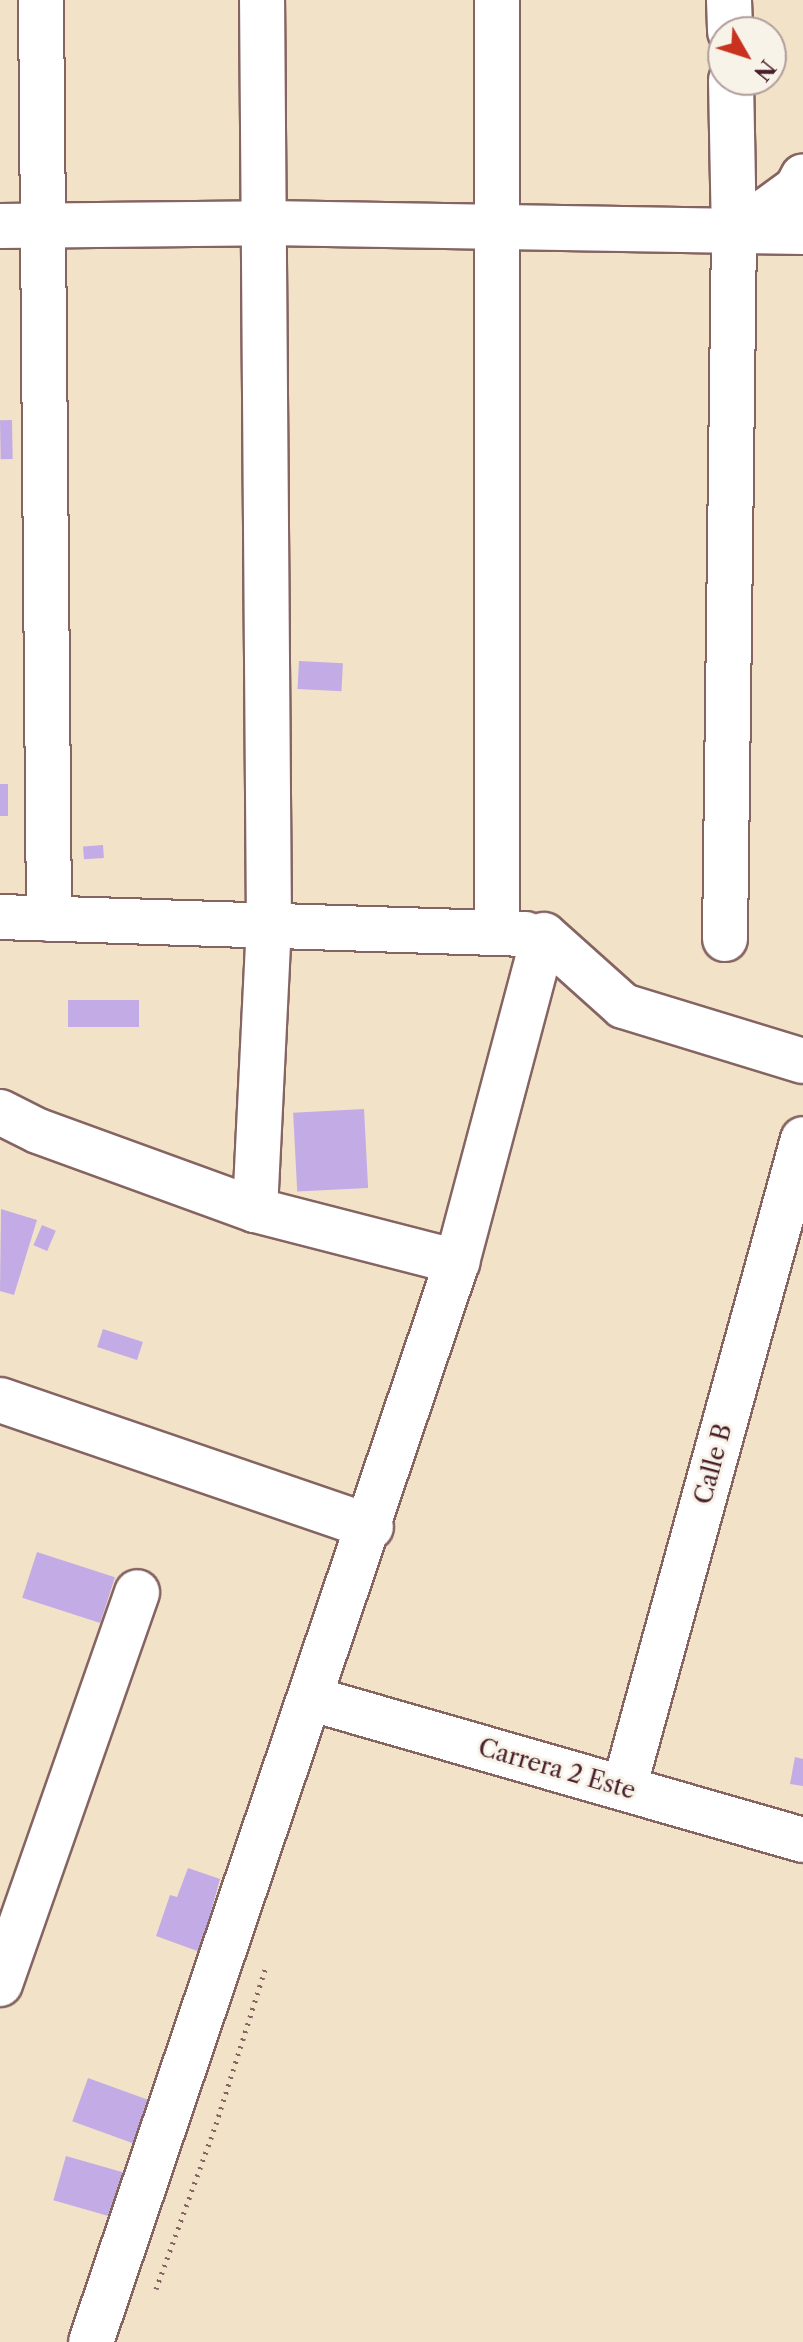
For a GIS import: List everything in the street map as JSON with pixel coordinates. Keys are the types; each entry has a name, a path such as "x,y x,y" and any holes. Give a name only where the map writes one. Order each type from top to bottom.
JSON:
{"street":[{"path":"41,0 47,226 49,919"},
{"path":"255,1210 269,926 267,223 262,0"},
{"path":"497,0 497,933"},
{"path":"725,939 734,234 731,96"},
{"path":"734,234 797,188 803,176"},
{"path":"0,226 267,223 734,234 803,232"},
{"path":"0,917 544,935 623,1006 803,1061"},
{"path":"91,2342 371,1527 457,1262 544,935"},
{"path":"13,1129 255,1210 457,1262"},
{"name":"Calle B","path":"624,1788 803,1139"},
{"path":"6,1414 371,1527"},
{"path":"0,1984 137,1592"},
{"name":"Carrera 2 Este","path":"312,1699 803,1840"}],"building":[{"path":"0,420 12,420 13,459 1,459"},
{"path":"299,661 343,663 341,691 298,689"},
{"path":"0,784 8,784 8,816 0,816"},
{"path":"103,845 104,858 84,859 83,846"},
{"path":"68,1000 139,1000 139,1027 68,1027"},
{"path":"364,1109 368,1188 297,1192 293,1113"},
{"path":"1,1209 37,1220 14,1295 0,1291"},
{"path":"42,1225 56,1231 47,1251 33,1245"},
{"path":"103,1329 143,1342 137,1360 97,1347"},
{"path":"37,1552 115,1577 100,1623 22,1598"},
{"path":"795,1757 803,1759 803,1786 790,1784"},
{"path":"188,1868 220,1879 200,1952 156,1936 170,1895 177,1897"},
{"path":"88,2078 150,2101 134,2144 72,2121"},
{"path":"66,2156 124,2173 111,2217 53,2200"}]}
